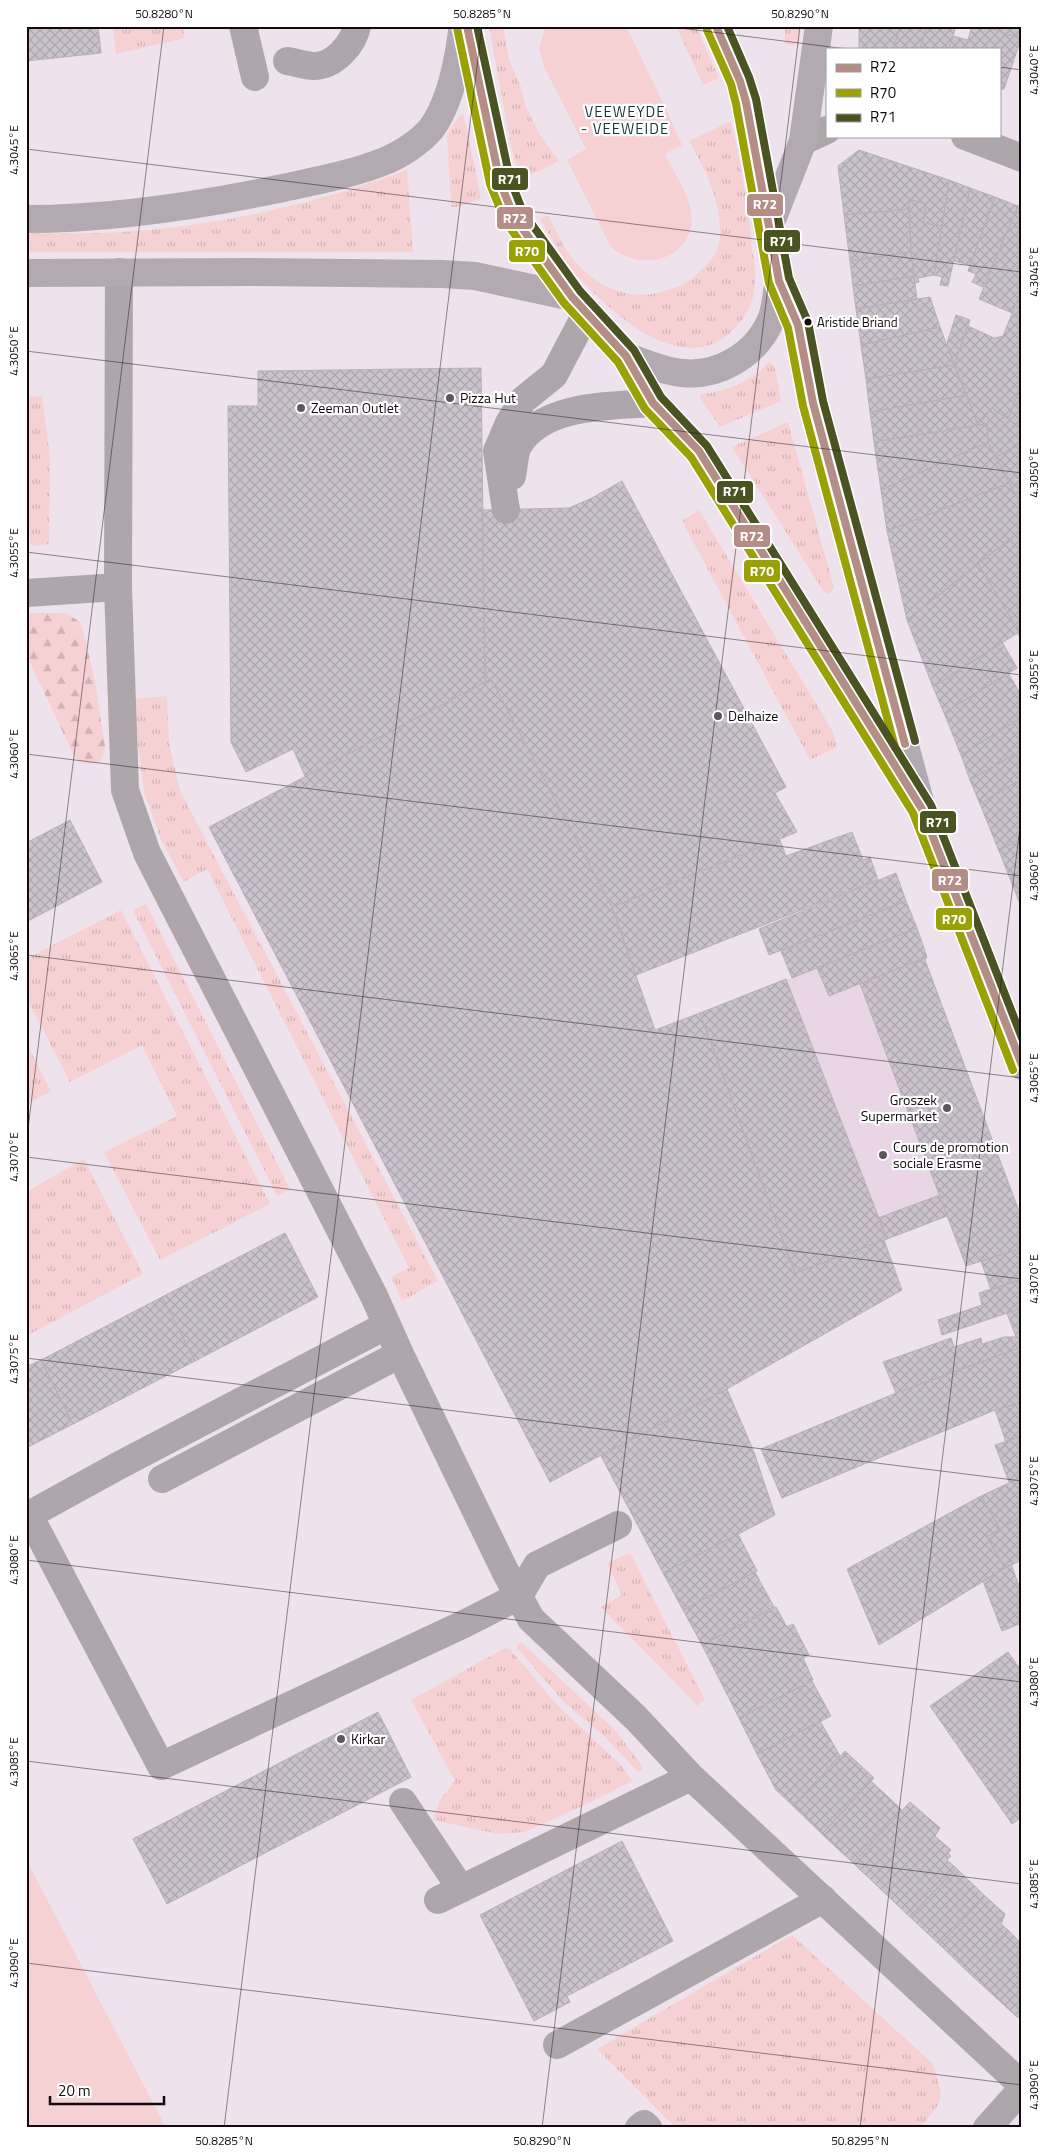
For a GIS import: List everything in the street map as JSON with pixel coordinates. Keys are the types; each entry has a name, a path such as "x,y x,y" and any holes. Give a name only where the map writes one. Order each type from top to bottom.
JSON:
{"main road":[{"path":"26,219 134,212 238,197 335,177 386,160 414,144 431,129 444,105 453,81 463,26"},
{"path":"467,26 500,182 514,217 579,306 626,356 652,403 699,451 922,809"},
{"path":"716,26 740,81 746,102 779,280 798,325 813,403 922,809 1022,1066"},
{"path":"770,225 815,136 820,26"},
{"path":"26,273 272,272 475,276 579,306"},
{"path":"626,356 655,367 683,374 710,371 730,365 746,355 771,321 779,280"}],"street":[{"path":"243,26 255,77"},
{"path":"287,60 315,66 335,59 348,47 357,26"},
{"path":"820,26 830,48"},
{"path":"972,138 1020,151"},
{"path":"120,272 118,587 125,790 144,844 367,1281 400,1354 505,1571 531,1619 636,1718 691,1777 1022,2087 987,2128"},
{"path":"579,306 554,375 523,400 497,452 506,510 517,447 540,422 588,408 652,403"},
{"path":"26,593 118,587"},
{"path":"387,1325 118,1466 29,1515 161,1766 437,1637 519,1596 537,1565 618,1525"},
{"path":"162,1479 400,1354"},
{"path":"403,1802 450,1894 691,1777"},
{"path":"557,2045 823,1899"},
{"path":"639,2128 644,2124 648,2128"}],"shaded area":[{"path":"927,957 925,960 981,1261 966,1266 947,1216 795,1273 700,1013 817,968 829,996"}],"green space":[{"path":"113,26 182,26 185,38 116,54"},
{"path":"489,26 503,26 509,60 521,87 525,105 540,135 559,161 520,180 511,146"},
{"path":"546,26 626,26 682,145 665,154 688,201 691,224 687,238 679,249 667,256 653,260 639,260 624,256 611,247 567,160 586,149 544,67 539,49"},
{"path":"676,26 696,26 719,78 703,85"},
{"path":"785,26 801,26 799,41 794,45 785,44"},
{"path":"460,115 463,115 466,125 481,198 458,207 451,207 447,135"},
{"path":"731,121 741,168 748,216 755,271 754,293 746,313 728,335 703,347 682,347 662,341 641,331 604,303 570,267 540,219 548,215 571,257 581,268 605,286 633,294 647,295 662,292 684,283 696,275 712,259 720,238 716,199 707,175 689,141"},
{"path":"407,170 413,252 26,252 26,233 138,231 216,221 255,214 333,195"},
{"path":"768,362 774,365 781,401 720,427 700,398 701,394 728,388 747,380 763,369"},
{"path":"42,396 50,458 49,544 31,546 26,502 26,397"},
{"path":"788,422 834,588 830,593 824,592 732,447"},
{"path":"699,510 833,732 837,747 810,760 682,521"},
{"path":"26,613 67,613 81,623 95,681 105,746 99,763 88,764 75,758 26,654"},
{"path":"167,696 169,743 180,791 438,1281 402,1301 391,1277 409,1268 207,869 184,882 161,840 144,791 132,699"},
{"path":"146,904 290,1189 277,1196 133,910"},
{"path":"121,910 270,1204 160,1260 104,1152 177,1116 142,1045 70,1082 26,997 26,959"},
{"path":"26,1043 51,1091 26,1105"},
{"path":"84,1159 143,1274 26,1336 26,1192"},
{"path":"630,1553 705,1700 697,1705 601,1607 622,1595 607,1563"},
{"path":"522,1643 616,1731 641,1764 643,1770 638,1772 604,1736 564,1702 517,1648 517,1644"},
{"path":"505,1648 510,1649 557,1705 620,1764 632,1781 525,1832 498,1834 433,1820 440,1800 455,1781 411,1700"},
{"path":"26,1859 166,2128 26,2128"},
{"path":"792,1935 932,2063 939,2084 940,2098 934,2111 919,2128 676,2128 597,2049"}],"building":[{"path":"26,26 98,26 101,53 26,61"},
{"path":"859,26 900,26 893,48 859,48"},
{"path":"900,26 927,26 920,48 893,48"},
{"path":"927,26 956,26 949,48 920,48"},
{"path":"972,26 984,26 1021,39 1004,89 1000,90 1000,48 949,48 953,36 968,40"},
{"path":"984,26 1022,26 1022,37 1021,39"},
{"path":"859,150 949,180 942,226 923,223 926,204 909,199 909,209 844,215 838,166"},
{"path":"949,180 970,188 948,286 940,285 942,277 934,275"},
{"path":"970,188 995,197 970,265 954,261"},
{"path":"995,197 1018,206 983,287 972,282 976,274 968,271"},
{"path":"909,199 926,204 923,223 942,226 934,275 918,278 919,282 915,283 911,252"},
{"path":"1018,206 1022,207 1022,289 1012,313 979,299"},
{"path":"909,209 911,252 850,261 844,215"},
{"path":"911,252 914,276 853,286 850,261"},
{"path":"914,276 917,299 856,309 853,286"},
{"path":"1022,289 1022,383 1008,419 992,408 978,425 954,365 968,326 994,338 1003,336"},
{"path":"930,297 940,327 861,345 856,309"},
{"path":"956,315 970,320 954,365 947,343"},
{"path":"940,327 954,365 866,379 861,345"},
{"path":"954,365 967,395 870,412 866,379"},
{"path":"481,368 485,682 305,776 293,749 246,772 231,742 228,406 258,406 258,371"},
{"path":"1022,383 1022,428 1008,419"},
{"path":"967,395 978,425 874,442 870,412"},
{"path":"992,408 1022,428 1022,443 996,457 988,442 987,424 978,425"},
{"path":"987,424 988,442 881,490 874,442"},
{"path":"988,442 1009,483 887,531 881,490"},
{"path":"1022,443 1022,506 996,457"},
{"path":"622,481 786,787 775,793 797,832 612,907 491,679 485,682 482,510 569,508 592,498"},
{"path":"1009,483 1022,506 1022,530 907,620 887,531"},
{"path":"1022,530 1022,630 1019,632 978,563"},
{"path":"978,563 1019,632 933,687 907,620"},
{"path":"1022,630 1022,640 1017,633"},
{"path":"1002,642 1017,668 944,713 933,687"},
{"path":"1008,673 1020,693 1022,692 1022,717 961,755 944,713"},
{"path":"491,679 612,907 655,1030 700,1013 795,1273 884,1240 902,1290 727,1389 550,1482 209,827"},
{"path":"1022,717 1022,750 970,780 961,755"},
{"path":"1022,750 1022,779 980,804 970,780"},
{"path":"1021,779 1022,837 999,851 980,804"},
{"path":"70,820 102,882 26,922 26,843"},
{"path":"852,832 863,860 870,857 878,880 636,975 612,907 780,840 786,856"},
{"path":"1022,837 1022,880 1013,886 999,851"},
{"path":"896,873 906,901 769,955 759,929"},
{"path":"1022,880 1022,909 1013,886"},
{"path":"906,901 917,928 792,978 781,951"},
{"path":"917,928 927,957 829,996 817,968"},
{"path":"927,957 925,960 1022,1219 1022,1248 966,1266 860,984"},
{"path":"786,979 887,1239 795,1273 700,1013"},
{"path":"940,1195 947,1216 887,1239 878,1218"},
{"path":"285,1233 318,1297 195,1361 162,1297"},
{"path":"1022,1248 1022,1279 991,1290 981,1261"},
{"path":"1022,1279 1022,1308 942,1335 938,1320 982,1305 979,1293"},
{"path":"162,1297 195,1361 73,1424 41,1360"},
{"path":"1022,1308 1022,1347 896,1393 883,1362 951,1338 954,1347 981,1338 982,1344 1004,1337 1016,1337 1007,1313"},
{"path":"1022,1347 1022,1402 995,1410 782,1498 761,1449 896,1393"},
{"path":"41,1360 73,1424 26,1448 26,1367"},
{"path":"727,1389 754,1452 775,1515 663,1573 601,1456"},
{"path":"1022,1402 1022,1436 1006,1442 995,1410"},
{"path":"1022,1436 1022,1477 1009,1482 995,1445"},
{"path":"1022,1477 1022,1516 1000,1529 981,1496"},
{"path":"981,1496 1000,1529 987,1537 1005,1568 879,1645 847,1569"},
{"path":"1022,1516 1022,1560 1005,1568 987,1537"},
{"path":"738,1534 757,1571 683,1610 663,1573"},
{"path":"1011,1564 1022,1594 1022,1623 1002,1631 983,1581"},
{"path":"755,1572 774,1607 702,1645 683,1610"},
{"path":"776,1607 787,1627 793,1624 809,1655 803,1658 813,1680 739,1718 702,1645"},
{"path":"1008,1652 1022,1672 1022,1817 1012,1824 930,1706"},
{"path":"812,1681 831,1716 757,1754 739,1718"},
{"path":"378,1712 411,1777 167,1904 133,1839"},
{"path":"820,1721 840,1756 793,1806 776,1790 757,1754"},
{"path":"845,1751 874,1778 822,1834 793,1806"},
{"path":"871,1781 902,1810 853,1863 822,1834"},
{"path":"910,1802 940,1828 935,1836 951,1850 948,1853 951,1856 947,1860 956,1868 910,1917 853,1863"},
{"path":"622,1841 673,1941 567,1996 570,2002 534,2021 480,1915"},
{"path":"956,1868 985,1896 940,1945 910,1917"},
{"path":"985,1896 1005,1914 1001,1924 1008,1930 968,1972 940,1945"},
{"path":"1008,1930 1022,1944 1022,2018 1017,2017 968,1972"}],"transit line":[{"name":"R72","path":"467,26 500,182 514,217 572,297 626,356 653,403 699,451 922,809 1022,1065"},
{"name":"R71","path":"477,26 510,179 523,212 580,291 634,350 661,397 707,446 931,805 1022,1038"},
{"name":"R72","path":"716,26 740,81 746,102 779,281 798,325 813,403 905,744"},
{"name":"R71","path":"727,26 749,77 756,99 789,278 808,322 823,401 915,741"},
{"name":"R70","path":"457,28 490,184 505,221 564,303 618,362 645,409 691,457 913,813 1013,1070"},
{"name":"R70","path":"707,30 731,84 769,283 788,328 803,406 895,747"}],"place":[{"name":"Aristide Briand","path":"808,322"},
{"name":"Pizza Hut","path":"450,398"},
{"name":"Zeeman Outlet","path":"301,408"},
{"name":"Delhaize","path":"718,716"},
{"name":"Groszek Supermarket","path":"947,1108"},
{"name":"Cours de promotion sociale Erasme","path":"883,1155"},
{"name":"Kirkar","path":"341,1739"}],"district":[{"name":"VEEWEYDE - VEEWEIDE","path":"625,120"}]}
